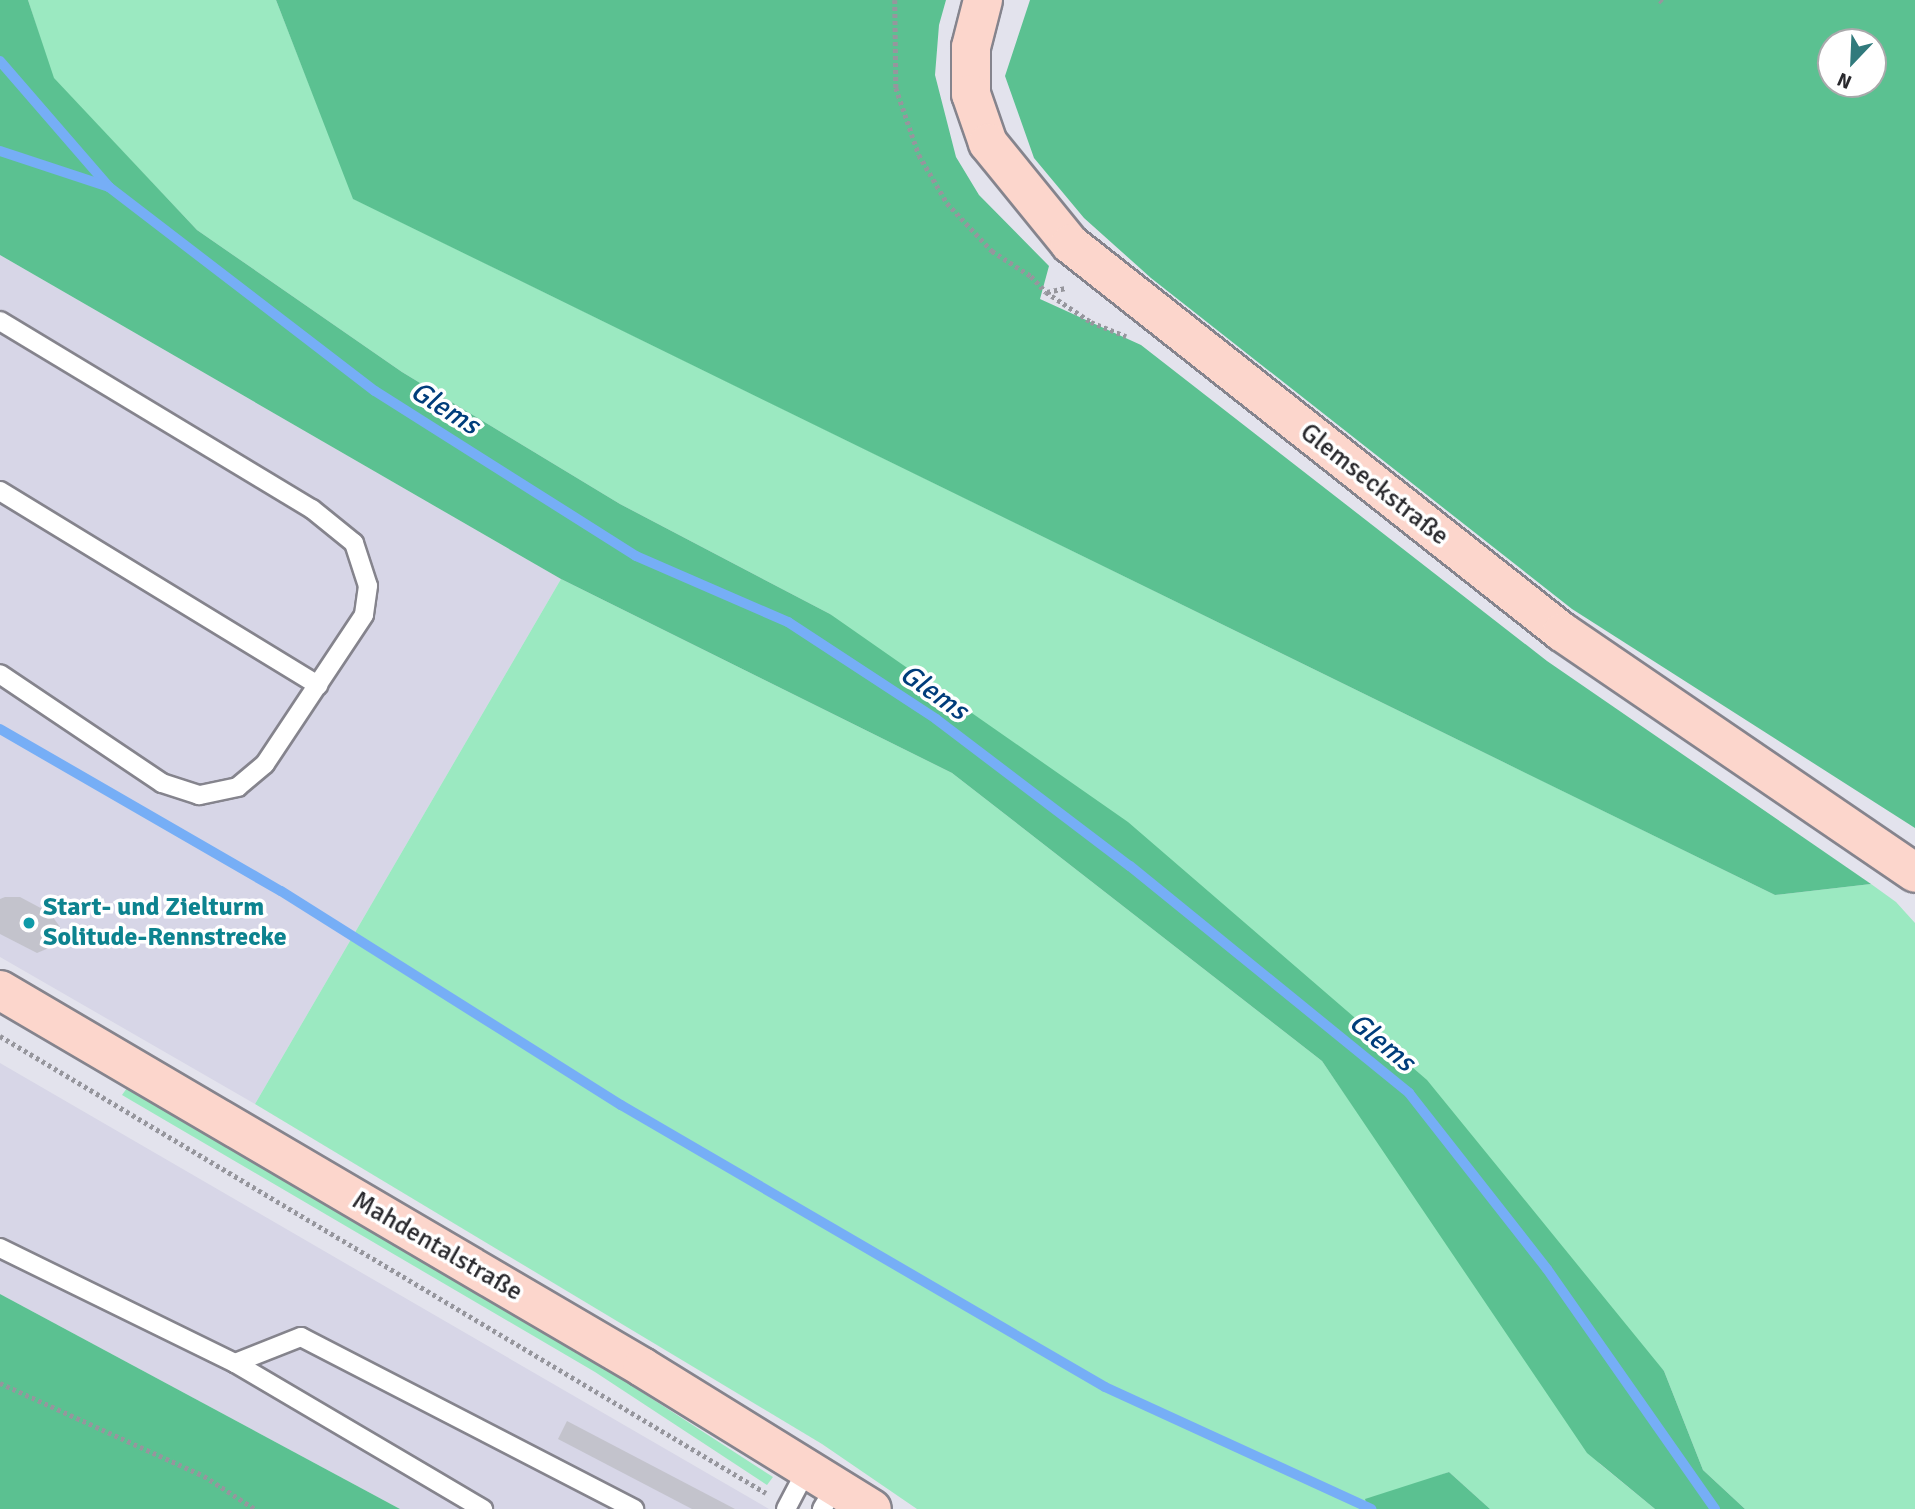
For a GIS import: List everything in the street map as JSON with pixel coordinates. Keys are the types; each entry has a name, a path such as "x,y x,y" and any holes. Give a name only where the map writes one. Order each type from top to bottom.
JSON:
{"main road":[{"name":"Glemseckstraße","path":"983,0 971,47 971,94 983,131 1017,182 1070,244 1107,278 1562,632 1915,873"},
{"name":"Mahdentalstraße","path":"0,990 821,1488 872,1509"}],"lane":[{"path":"0,321 312,509 354,543 368,586 364,615 265,764 238,787 199,794 162,783 0,674"},
{"path":"0,492 318,685"},
{"path":"0,1248 235,1363 483,1509"},
{"path":"235,1363 301,1337 634,1509"},
{"path":"786,1507 821,1488"}],"path":[{"path":"895,0 896,88 919,155 947,203 992,251 1031,276 1046,292"},
{"path":"0,1036 786,1507"},
{"path":"0,1383 204,1476 254,1509"}],"shaded area":[{"path":"0,255 561,579 255,1104 0,957"},
{"path":"0,1063 769,1509 400,1509 0,1294"}],"green space":[{"path":"0,0 28,0 54,78 197,230 402,372 620,504 830,614 1128,822 1427,1080 1664,1371 1703,1470 1745,1509 1655,1509 1587,1453 1322,1061 952,773 561,579 0,255"},
{"path":"28,0 276,0 354,199 1775,895 1871,884 1896,902 1915,923 1915,1509 1745,1509 1703,1470 1664,1371 830,614 620,504 402,372 197,230 53,78"},
{"path":"276,0 946,0 939,25 935,75 956,157 979,195 1049,266 1040,299 1141,345 1547,661 1871,884 1775,895 353,199"},
{"path":"1030,0 1915,0 1915,828 1572,609 1151,278 1084,218 1034,158 1005,76"},
{"path":"561,579 952,773 1322,1061 1600,1464 1655,1509 1490,1509 1449,1472 1362,1504 1363,1509 917,1509 822,1444 255,1104"},
{"path":"127,1088 603,1367 773,1477 767,1485 595,1372 122,1095"},
{"path":"0,1294 400,1509 0,1509"},
{"path":"1449,1472 1490,1509 1368,1509 1365,1499"}],"building":[{"name":"Start- und Zielturm Solitude-Rennstrecke","path":"20,897 50,913 60,927 56,945 37,953 0,934 0,899"},
{"path":"567,1421 735,1509 692,1509 558,1439"}],"waterway":[{"name":"Glems","path":"0,61 109,187 375,391 636,556 788,622 936,719 1130,866 1409,1093 1547,1269 1715,1509"},
{"path":"0,151 109,187"},
{"path":"0,729 281,891 621,1105 1105,1387 1371,1509"}],"place":[{"name":"Start- und Zielturm Solitude-Rennstrecke","path":"29,923"}]}
